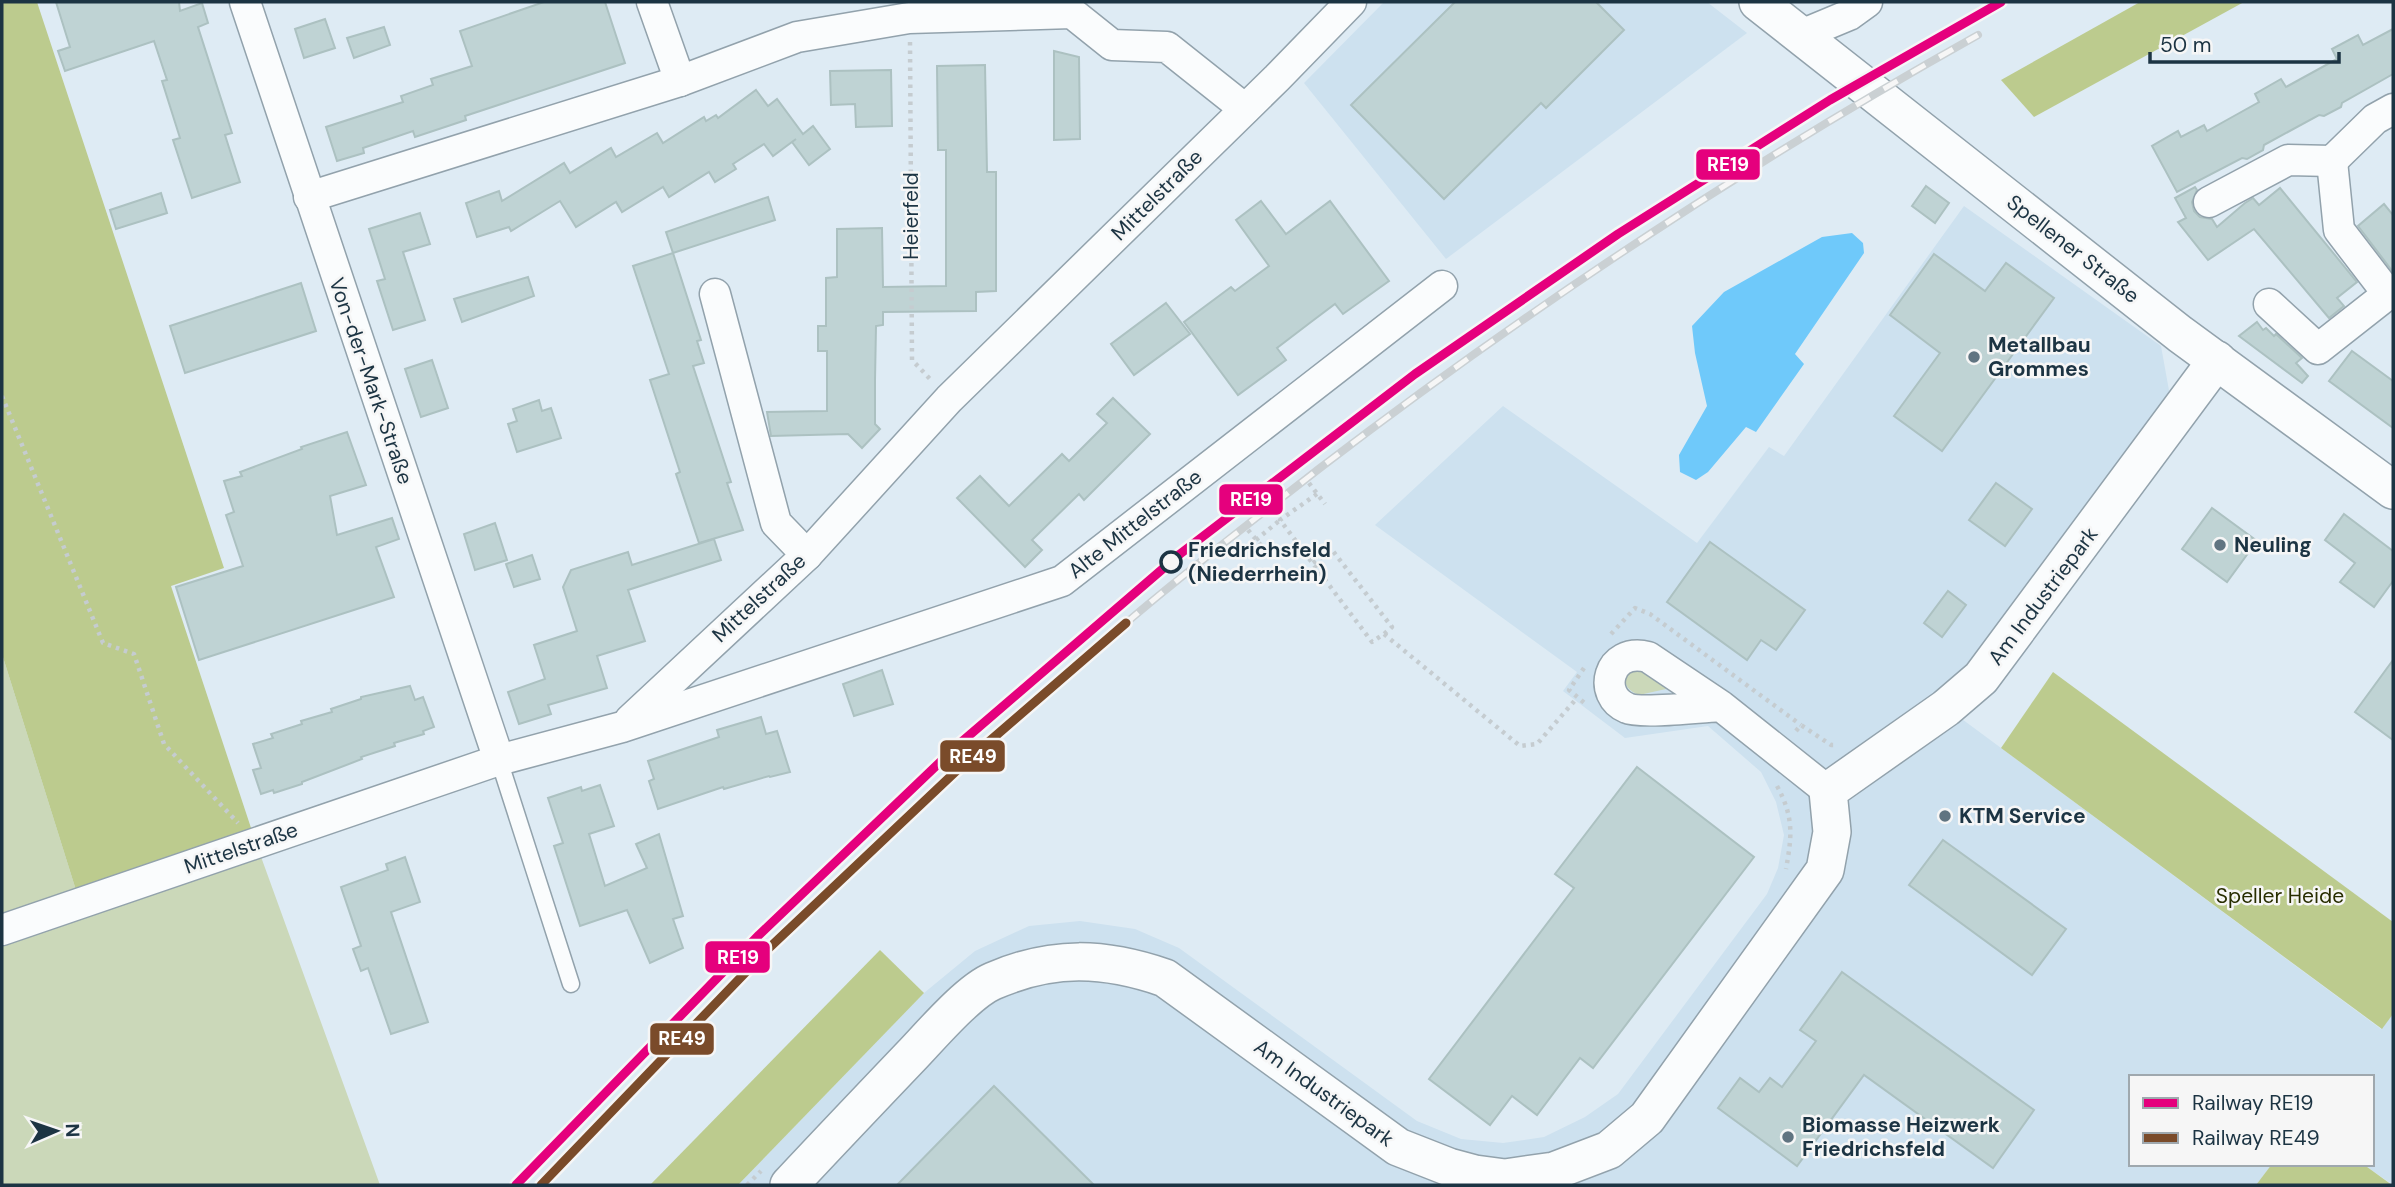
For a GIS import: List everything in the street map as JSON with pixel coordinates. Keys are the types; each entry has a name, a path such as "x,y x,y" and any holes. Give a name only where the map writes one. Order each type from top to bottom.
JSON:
{"street":[{"name":"Von-der-Mark-Straße","path":"245,2 499,760"},
{"path":"652,2 680,81"},
{"name":"Mittelstraße","path":"2,930 499,760 622,727 807,555 949,399 1351,2"},
{"name":"Spellener Straße","path":"1758,2 2169,326 2393,490"},
{"path":"1801,36 1850,15 1867,2"},
{"path":"309,197 680,81 797,37 909,18 1072,13 1112,45 1167,47 1245,109"},
{"path":"2209,202 2288,160 2332,161 2375,119 2393,109"},
{"path":"2269,304 2318,349 2388,294 2339,230 2332,161"},
{"name":"Alte Mittelstraße","path":"622,727 1062,581 1441,286"},
{"path":"715,293 776,523 807,555"},
{"name":"Am Industriepark","path":"778,1175 950,1014 990,982 1034,967 1083,960 1131,966 1165,978 1398,1147 1447,1176 1475,1174 1505,1178 1554,1171 1609,1150 1647,1118 1825,870 1832,832 1828,791 1946,708 1981,677 2217,360"},
{"path":"1721,706 1828,791"}],"lane":[{"path":"499,760 570,984"}],"path":[{"name":"Heierfeld","path":"909,18 912,360 949,399"},
{"path":"2,396 103,643 134,654 164,744 256,843"},
{"path":"1308,483 1325,504"},
{"path":"1256,540 1317,494"},
{"path":"1280,520 1372,642 1392,626 1332,550 1312,562"},
{"path":"1248,530 1265,551"},
{"path":"1384,634 1520,746 1537,744 1577,698"},
{"path":"1781,879 1786,870 1792,834 1784,799 1767,767 1801,725 1831,745 1841,745"},
{"path":"747,1185 778,1175"}],"shaded area":[{"path":"1384,2 1707,2 1747,33 1446,259 1304,83"},
{"path":"1964,206 2161,346 2170,396 1947,708 2381,1029 2393,1014 2393,1185 2366,1166 2374,1166 2374,1075 2129,1075 2129,1166 2270,1166 2256,1185 738,1185 924,993 975,951 1029,926 1080,921 1135,929 1179,948 1417,1121 1461,1139 1503,1143 1544,1137 1585,1117 1618,1094 1767,894 1778,868 1784,835 1776,802 1761,772 1708,726 1625,738 1563,691 1577,672 1375,525 1503,406 1697,543 1769,447 1784,456"}],"green space":[{"path":"2,2 37,2 224,568 171,586 256,843 80,903 2,654"},
{"path":"2140,2 2244,2 2034,117 2001,80"},
{"path":"2,654 80,903 256,843 380,1185 2,1185"},
{"path":"1637,666 1667,685 1666,689 1639,695 1630,690 1625,682 1625,675"},
{"name":"Speller Heide","path":"2053,672 2393,922 2393,1014 2382,1029 2001,748"},
{"path":"880,950 924,993 738,1185 650,1185"},
{"path":"2270,1166 2366,1166 2392,1185 2256,1185"}],"water":[{"path":"1852,233 1863,243 1864,253 1795,354 1804,364 1756,432 1746,427 1708,472 1696,480 1680,472 1679,455 1707,406 1692,326 1724,292 1822,237"}],"building":[{"path":"56,2 179,2 180,11 202,3 208,23 198,27 232,133 225,135 240,182 192,198 173,140 180,138 162,81 167,80 154,41 65,71 58,51 70,47"},
{"path":"544,2 605,2 625,63 465,116 466,120 415,137 413,131 363,148 364,153 337,161 326,127 403,102 401,96 433,85 431,79 472,66 460,31"},
{"path":"1455,2 1596,2 1624,30 1546,108 1541,103 1444,199 1351,105"},
{"path":"325,19 335,48 304,58 295,29"},
{"path":"384,27 390,45 354,58 347,38"},
{"path":"2393,29 2393,74 2342,103 2341,107 2324,116 2319,115 2264,145 2263,150 2247,159 2242,158 2177,192 2152,146 2178,131 2181,137 2204,125 2207,131 2259,102 2255,94 2281,79 2286,87 2337,59 2332,49 2358,35 2363,45"},
{"path":"1054,51 1079,57 1080,139 1054,140"},
{"path":"985,65 987,172 996,172 996,291 976,292 976,311 883,312 883,325 876,326 875,424 880,429 862,448 848,434 771,436 767,412 827,411 827,351 818,351 818,326 826,326 826,278 837,277 837,229 882,228 883,287 946,286 946,150 938,150 937,66"},
{"path":"891,70 892,126 856,127 855,104 831,105 830,71"},
{"path":"756,90 768,106 777,99 803,134 813,126 830,149 809,165 792,142 796,139 773,156 764,144 733,164 736,169 715,182 709,172 669,197 663,187 622,212 616,202 576,227 560,201 511,231 509,227 477,237 466,203 499,191 502,201 564,163 570,173 611,148 616,157 657,133 663,143 704,117 706,121 716,115 718,118"},
{"path":"1926,186 1949,203 1935,223 1912,206"},
{"path":"2195,187 2197,190 2192,202 2194,211 2200,217 2212,219 2217,227 2253,198 2259,205 2280,188 2357,282 2337,298 2344,306 2329,318 2254,229 2208,260 2178,222 2186,218 2175,198"},
{"path":"161,193 167,213 116,229 110,210"},
{"path":"768,197 775,220 673,253 666,232"},
{"path":"1261,201 1286,234 1330,201 1389,281 1343,314 1335,304 1311,322 1277,348 1286,360 1238,395 1184,322 1231,287 1235,291 1269,266 1236,220"},
{"path":"2384,204 2393,215 2393,272 2358,226"},
{"path":"420,213 430,244 403,252 425,320 393,330 377,281 385,279 369,229"},
{"path":"673,253 701,340 697,341 704,363 693,366 731,482 727,483 743,530 699,543 676,474 680,472 650,380 669,374 633,266"},
{"name":"Metallbau Grommes","path":"1934,254 1985,291 2006,263 2054,298 1942,451 1894,416 1940,353 1890,315"},
{"path":"528,277 534,296 462,322 454,299"},
{"path":"301,283 316,331 185,373 170,326"},
{"path":"1166,303 1190,334 1134,375 1111,344"},
{"path":"2257,322 2263,330 2266,328 2274,336 2276,334 2302,358 2296,363 2308,376 2302,383 2239,336"},
{"path":"2352,351 2393,381 2393,428 2329,381"},
{"path":"432,360 448,408 421,417 405,369"},
{"path":"1113,398 1150,434 1084,500 1079,494 1032,540 1042,550 1025,567 957,498 980,476 1009,506 1062,454 1069,461 1107,423 1097,414"},
{"path":"539,400 542,411 551,408 561,438 517,452 508,424 517,421 513,409"},
{"path":"347,432 366,485 330,496 337,535 392,518 399,539 376,547 394,597 199,660 176,587 243,566 226,515 234,512 224,481 242,476 240,472 302,449 301,447"},
{"path":"1996,483 2032,509 2005,546 1969,520"},
{"name":"Neuling","path":"2212,508 2257,541 2227,582 2182,549"},
{"path":"2344,514 2393,551 2393,581 2374,607 2340,582 2355,563 2325,540"},
{"path":"495,523 507,560 475,570 464,534"},
{"path":"714,539 721,560 628,590 645,641 597,656 607,688 548,705 551,714 519,724 508,692 545,679 534,645 577,631 563,587 571,570 628,552 632,565"},
{"path":"1710,542 1805,610 1776,650 1761,640 1747,660 1667,602"},
{"path":"532,555 540,579 514,587 506,564"},
{"path":"1948,591 1966,605 1942,637 1924,623"},
{"path":"2393,660 2393,740 2355,712"},
{"path":"882,670 893,704 854,716 843,684"},
{"path":"410,686 415,700 423,697 434,727 423,731 424,734 394,743 395,746 361,757 362,759 302,784 274,793 273,790 261,794 253,770 261,768 253,744 273,738 271,734 332,712 331,709 361,697"},
{"path":"761,717 766,734 777,731 790,772 724,789 723,787 658,809 649,781 654,779 648,761 719,737 717,730"},
{"path":"1637,767 1754,857 1593,1068 1580,1058 1537,1115 1512,1096 1490,1125 1429,1079 1574,888 1555,874"},
{"path":"600,785 614,826 589,834 605,886 647,868 636,844 659,834 683,916 673,919 683,948 650,963 627,910 580,926 554,846 563,843 548,798 581,787 582,791"},
{"path":"1943,840 2066,929 2032,975 1909,885"},
{"path":"405,857 420,902 391,912 428,1022 391,1034 368,968 361,971 353,949 361,946 341,887 388,870 386,864"},
{"path":"1842,972 2034,1110 1993,1168 1864,1075 1797,1166 1718,1108 1740,1078 1759,1092 1770,1078 1782,1087 1816,1041 1800,1030"},
{"path":"994,1086 1094,1185 897,1185"}],"railway":[{"path":"1126,623 1320,468 1560,294 1724,186 1978,35"}],"rail line":[{"name":"RE19","path":"516,1185 759,935 958,745 1180,554 1415,374 1618,234 1830,100 2001,2"},
{"name":"RE49","path":"541,1185 768,949 970,758 1126,623"}],"place":[{"name":"Metallbau Grommes","path":"1974,357"},
{"name":"Neuling","path":"2220,545"},
{"name":"Friedrichsfeld (Niederrhein)","path":"1171,562"},
{"name":"KTM Service","path":"1945,816"},
{"name":"Biomasse Heizwerk Friedrichsfeld","path":"1788,1137"}]}
